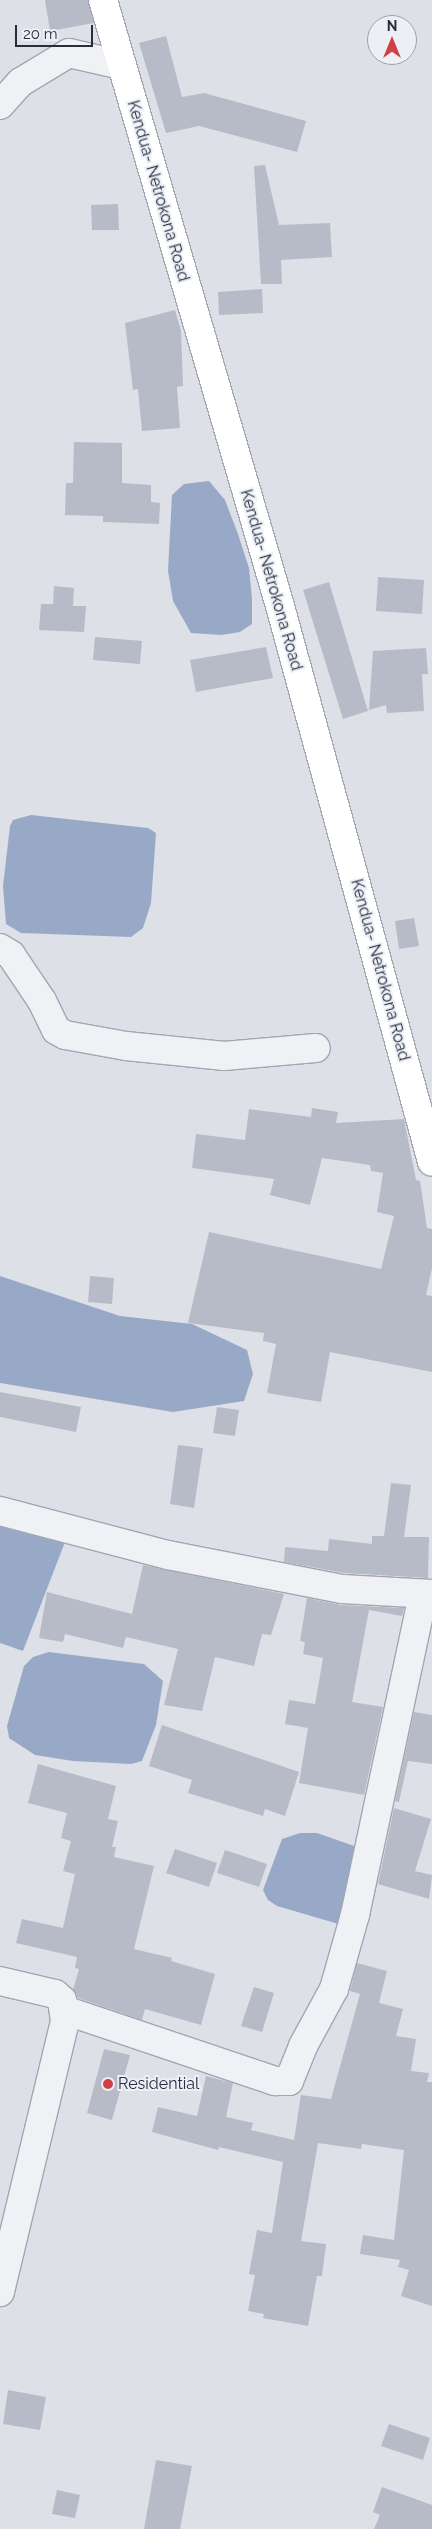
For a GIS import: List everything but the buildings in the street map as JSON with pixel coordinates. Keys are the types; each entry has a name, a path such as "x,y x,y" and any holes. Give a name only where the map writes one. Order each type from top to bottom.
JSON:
{"main road":[{"name":"Kendua- Netrokona Road","path":"103,0 280,606 432,1162"}],"street":[{"path":"0,105 21,82 68,53 121,65"},
{"path":"0,948 11,955 42,1001 56,1030 65,1036 126,1046 224,1056 316,1048"},
{"path":"0,1511 168,1555 294,1580 342,1589 427,1594 355,1915 334,1989 302,2046 288,2081 274,2081 64,2010"},
{"path":"0,1981 54,1994 62,2000 64,2010 60,2044 33,2145 0,2292"}],"water":[{"path":"209,481 225,500 238,534 249,568 252,599 252,624 240,632 221,635 191,633 173,601 168,571 172,495 184,484"},
{"path":"31,815 148,828 156,833 151,903 143,928 131,937 21,933 6,924 3,886 10,826 13,820"},
{"path":"0,1276 120,1316 192,1324 247,1350 253,1374 244,1401 173,1412 0,1383"},
{"path":"0,1521 70,1529 23,1651 0,1643"},
{"path":"49,1652 144,1664 163,1681 156,1725 142,1761 131,1764 73,1761 35,1755 9,1738 7,1726 24,1666 33,1657"},
{"path":"300,1833 317,1833 357,1847 342,1925 277,1906 268,1900 263,1890 282,1839"}],"place":[{"name":"Residential","path":"108,2084"}]}
